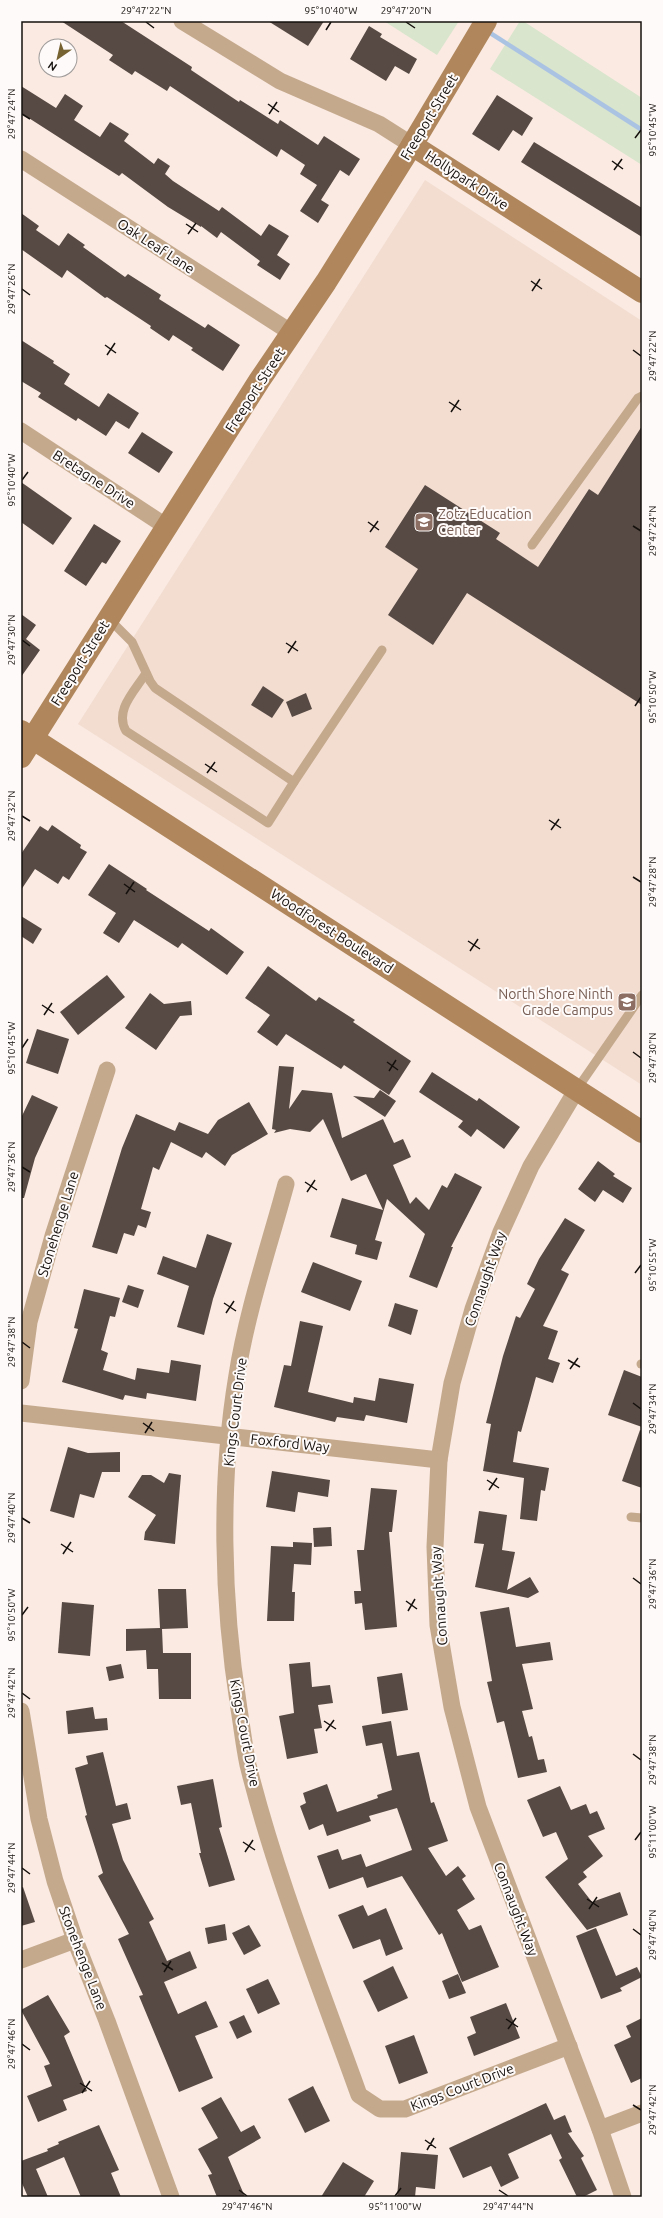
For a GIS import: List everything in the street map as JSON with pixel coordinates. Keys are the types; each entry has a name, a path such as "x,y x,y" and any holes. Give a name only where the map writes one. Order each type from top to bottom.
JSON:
{"main road":[{"name":"Freeport Street","path":"21,757 27,735 108,618 167,527 412,145 486,21"},
{"name":"Hollypark Drive","path":"412,145 642,292"},
{"name":"Woodforest Boulevard","path":"27,735 642,1132"}],"street":[{"name":"Hollypark Drive","path":"182,21 280,81 379,124 412,145"},
{"name":"Oak Leaf Lane","path":"21,159 292,332"},
{"name":"Bretagne Drive","path":"21,431 167,527"},
{"name":"Stonehenge Lane","path":"21,1381 29,1322 54,1236 107,1070"},
{"name":"Connaught Way","path":"577,1089 531,1166 501,1232 473,1309 454,1375 439,1460 435,1547 438,1625 452,1707 478,1807 600,2129 623,2197"},
{"name":"Kings Court Drive","path":"286,1184 251,1314 237,1375 230,1436 225,1517 226,1592 233,1672 248,1762 275,1862 359,2095 380,2109 405,2109 569,2046"},
{"name":"Foxford Way","path":"21,1412 439,1460"},
{"name":"Stonehenge Lane","path":"21,1712 39,1819 55,1881 74,1940 107,2021 171,2197"},
{"path":"21,1960 74,1940"},
{"path":"600,2129 642,2113"}],"lane":[{"path":"532,545 638,398 642,396"},
{"path":"108,618 132,642 146,673 155,688 294,782"},
{"path":"146,673 122,712 122,723 126,731 268,823 382,650"},
{"path":"577,1089 642,995"},
{"path":"631,1518 642,1518"}],"shaded area":[{"name":"Zotz Education Center","path":"425,180 642,321 642,1085 78,724"}],"green space":[{"path":"384,21 459,21 437,55"},
{"path":"520,21 523,21 642,98 642,165 490,69"}],"building":[{"path":"61,21 121,21 192,67 191,70 239,102 240,100 278,124 280,120 318,145 324,136 360,159 349,176 340,170 321,200 329,205 318,223 300,211 317,185 300,174 305,165 281,149 277,157 170,86 167,91 135,71 132,75 109,60 113,55"},
{"path":"268,21 324,21 308,46"},
{"path":"369,26 382,34 380,37 417,59 409,74 395,66 386,81 350,59"},
{"path":"21,86 56,108 65,94 83,106 74,120 100,137 110,122 129,134 124,141 154,164 158,158 170,166 165,174 173,181 219,211 222,207 261,236 269,224 289,236 277,255 290,264 280,280 257,265 260,261 221,232 217,238 201,226 168,207 122,173 119,176 21,113"},
{"path":"497,95 533,118 522,136 513,130 499,151 472,134"},
{"path":"534,142 642,208 642,237 521,162"},
{"path":"21,213 39,226 36,230 59,246 68,233 85,245 83,247 125,277 128,274 161,295 159,299 205,328 208,324 240,345 223,371 191,350 193,348 173,335 169,341 150,328 151,326 107,297 105,298 67,270 62,278 21,249"},
{"path":"21,340 54,361 53,363 70,374 64,384 99,407 108,393 139,413 129,429 116,421 106,436 78,418 76,421 38,397 41,393 21,381"},
{"path":"642,426 642,705 467,593 433,645 388,615 418,569 385,547 425,485 500,533 496,539 538,567 589,489 598,495"},
{"path":"142,432 173,452 159,473 128,453"},
{"path":"21,482 72,518 53,545 21,522"},
{"path":"94,524 121,541 106,564 102,562 86,586 64,571"},
{"path":"21,614 36,625 26,639 40,650 21,677"},
{"path":"263,686 284,700 272,718 251,705"},
{"path":"306,693 312,709 292,717 286,702"},
{"path":"52,825 81,845 80,848 87,852 69,880 63,876 58,884 35,869 21,890 21,854 40,826 48,831"},
{"path":"109,864 209,931 211,928 244,952 227,975 182,943 178,948 134,920 119,943 103,933 116,913 88,895"},
{"path":"21,916 42,929 33,944 21,936"},
{"path":"268,966 316,1001 319,997 355,1020 353,1022 411,1061 389,1095 344,1065 341,1069 286,1034 277,1046 257,1032 270,1015 245,998"},
{"path":"107,975 125,997 78,1035 60,1012"},
{"path":"150,993 164,1004 191,1001 192,1015 180,1016 156,1050 125,1028"},
{"path":"37,1029 69,1039 58,1074 26,1063"},
{"path":"279,1066 294,1067 289,1109 302,1090 332,1093 342,1138 383,1119 394,1143 403,1139 411,1157 393,1165 410,1204 416,1197 429,1210 442,1185 447,1188 455,1173 482,1187 451,1247 453,1247 437,1288 409,1277 425,1234 387,1199 375,1240 382,1242 377,1260 355,1254 357,1245 330,1237 342,1198 383,1210 366,1174 351,1181 323,1119 310,1132 290,1129 274,1133 276,1130 272,1129"},
{"path":"432,1072 477,1101 479,1098 520,1127 504,1149 477,1129 471,1137 458,1127 463,1121 419,1092"},
{"path":"380,1090 396,1101 385,1117 353,1096 374,1098"},
{"path":"32,1095 58,1107 35,1158 24,1198 21,1198 21,1118"},
{"path":"249,1102 268,1134 232,1155 225,1166 206,1152 202,1158 171,1142 159,1170 153,1167 141,1209 151,1212 146,1228 138,1225 134,1236 124,1233 117,1254 92,1247 122,1148 136,1114 175,1131 179,1122 208,1134 218,1120"},
{"path":"598,1161 615,1174 613,1176 632,1188 623,1203 603,1190 595,1202 578,1189"},
{"path":"565,1218 585,1230 561,1270 569,1274 543,1326 558,1331 548,1359 560,1363 553,1383 536,1377 521,1432 518,1431 513,1462 549,1468 545,1491 541,1490 537,1521 520,1519 524,1478 483,1471 491,1424 486,1423 503,1356 516,1316 520,1318 535,1289 527,1284 539,1259"},
{"path":"207,1234 232,1243 213,1299 204,1335 177,1327 189,1286 157,1274 163,1256 196,1268"},
{"path":"313,1262 362,1281 350,1311 301,1292"},
{"path":"128,1285 144,1290 138,1308 122,1302"},
{"path":"84,1289 120,1298 115,1317 110,1316 101,1350 108,1353 103,1370 135,1380 137,1368 169,1373 171,1360 201,1365 196,1401 147,1393 146,1399 125,1395 123,1400 62,1382 78,1329 74,1328"},
{"path":"395,1303 418,1310 411,1335 388,1326"},
{"path":"300,1321 323,1326 308,1392 353,1403 354,1397 375,1401 379,1378 414,1384 407,1423 366,1415 364,1421 337,1417 335,1422 274,1407 284,1365 291,1366"},
{"path":"624,1370 642,1377 642,1427 608,1415"},
{"path":"640,1430 642,1431 642,1488 622,1481"},
{"path":"68,1447 88,1453 120,1452 120,1472 102,1472 94,1498 80,1494 74,1518 50,1511"},
{"path":"272,1471 330,1480 328,1497 298,1492 295,1512 266,1507"},
{"path":"169,1473 181,1475 175,1544 144,1540 145,1532 156,1515 128,1497 142,1475 151,1475 164,1483"},
{"path":"371,1488 397,1490 392,1532 389,1532 397,1627 365,1630 362,1603 355,1604 354,1591 361,1591 357,1550 364,1550"},
{"path":"479,1511 507,1515 502,1550 515,1552 507,1590 530,1577 539,1592 528,1598 475,1587 484,1544 474,1543"},
{"path":"331,1527 332,1546 314,1547 313,1528"},
{"path":"293,1542 312,1543 311,1565 294,1564 292,1592 295,1592 294,1621 267,1621 271,1546 293,1547"},
{"path":"158,1589 186,1589 188,1628 162,1629 163,1653 191,1653 191,1699 159,1699 158,1669 147,1669 146,1650 126,1651 126,1629 160,1628"},
{"path":"62,1602 94,1605 90,1656 58,1653"},
{"path":"509,1607 516,1647 550,1642 553,1660 522,1664 533,1709 522,1711 529,1737 532,1736 538,1760 544,1759 547,1772 518,1778 504,1721 497,1723 487,1682 492,1681 480,1612"},
{"path":"310,1662 312,1687 330,1685 333,1703 318,1705 322,1728 314,1729 318,1753 287,1759 279,1716 294,1713 289,1664"},
{"path":"121,1664 124,1678 109,1681 106,1667"},
{"path":"402,1673 408,1710 382,1714 377,1677"},
{"path":"93,1707 95,1719 107,1718 108,1730 68,1734 66,1711"},
{"path":"391,1721 397,1756 419,1752 431,1803 434,1802 448,1841 428,1848 446,1876 458,1866 466,1876 462,1879 475,1899 457,1910 469,1930 481,1925 499,1967 462,1982 442,1933 439,1935 402,1876 367,1888 363,1877 329,1889 317,1856 338,1849 342,1860 361,1854 366,1867 412,1850 397,1808 369,1816 371,1821 327,1836 323,1824 309,1830 300,1806 306,1803 303,1793 327,1784 337,1812 378,1798 377,1795 392,1790 382,1743 366,1746 362,1726"},
{"path":"103,1752 116,1806 127,1803 131,1819 112,1824 123,1860 154,1919 149,1922 167,1961 190,1951 197,1968 164,1982 178,2014 206,2001 218,2027 195,2036 213,2078 179,2092 139,1996 143,1995 118,1939 129,1934 98,1876 103,1873 85,1816 87,1815 75,1768 88,1764 86,1756"},
{"path":"213,1779 222,1827 219,1828 235,1880 209,1887 199,1853 201,1853 191,1803 181,1805 177,1786"},
{"path":"560,1786 571,1810 586,1804 590,1814 597,1811 605,1829 588,1836 603,1856 583,1872 587,1877 578,1884 592,1902 620,1892 628,1915 587,1930 545,1877 568,1859 556,1832 543,1837 527,1800"},
{"path":"23,1887 35,1922 21,1926 21,1888"},
{"path":"363,1905 368,1916 386,1908 403,1949 386,1956 380,1939 353,1949 338,1915"},
{"path":"225,1924 227,1940 208,1944 205,1928"},
{"path":"249,1925 261,1946 244,1955 232,1933"},
{"path":"596,1928 616,1976 637,1967 642,1977 620,1988 622,1991 601,1999 576,1936"},
{"path":"393,1966 408,1998 378,2012 363,1981"},
{"path":"458,1974 466,1993 449,1999 442,1981"},
{"path":"268,1979 280,2004 258,2014 246,1989"},
{"path":"48,1995 70,2032 64,2036 87,2091 63,2100 67,2110 38,2122 27,2096 52,2086 44,2066 50,2064 21,2010"},
{"path":"506,2003 520,2038 474,2056 467,2037 476,2033 470,2017"},
{"path":"244,2015 252,2032 237,2039 229,2022"},
{"path":"642,2018 642,2078 631,2083 614,2045 631,2037 626,2026"},
{"path":"414,2035 428,2073 399,2084 385,2046"},
{"path":"313,2086 330,2121 305,2133 288,2099"},
{"path":"221,2097 241,2132 254,2125 261,2138 228,2157 245,2197 217,2197 208,2175 212,2174 198,2149 218,2138 201,2108"},
{"path":"546,2103 554,2120 565,2115 572,2132 568,2133 584,2156 581,2158 597,2190 583,2197 577,2197 559,2160 562,2158 551,2134 508,2154 519,2178 501,2187 491,2166 463,2178 449,2148"},
{"path":"99,2125 119,2170 111,2173 121,2197 81,2197 64,2157 36,2169 48,2197 28,2197 21,2181 21,2161 48,2151 47,2149 59,2144 58,2142"},
{"path":"401,2152 438,2155 435,2189 416,2187 415,2197 397,2197"},
{"path":"343,2162 374,2181 364,2197 321,2197"}],"waterway":[{"path":"487,31 642,130"}],"place":[{"name":"Zotz Education Center","path":"424,522"},
{"name":"North Shore Ninth Grade Campus","path":"627,1002"}]}
